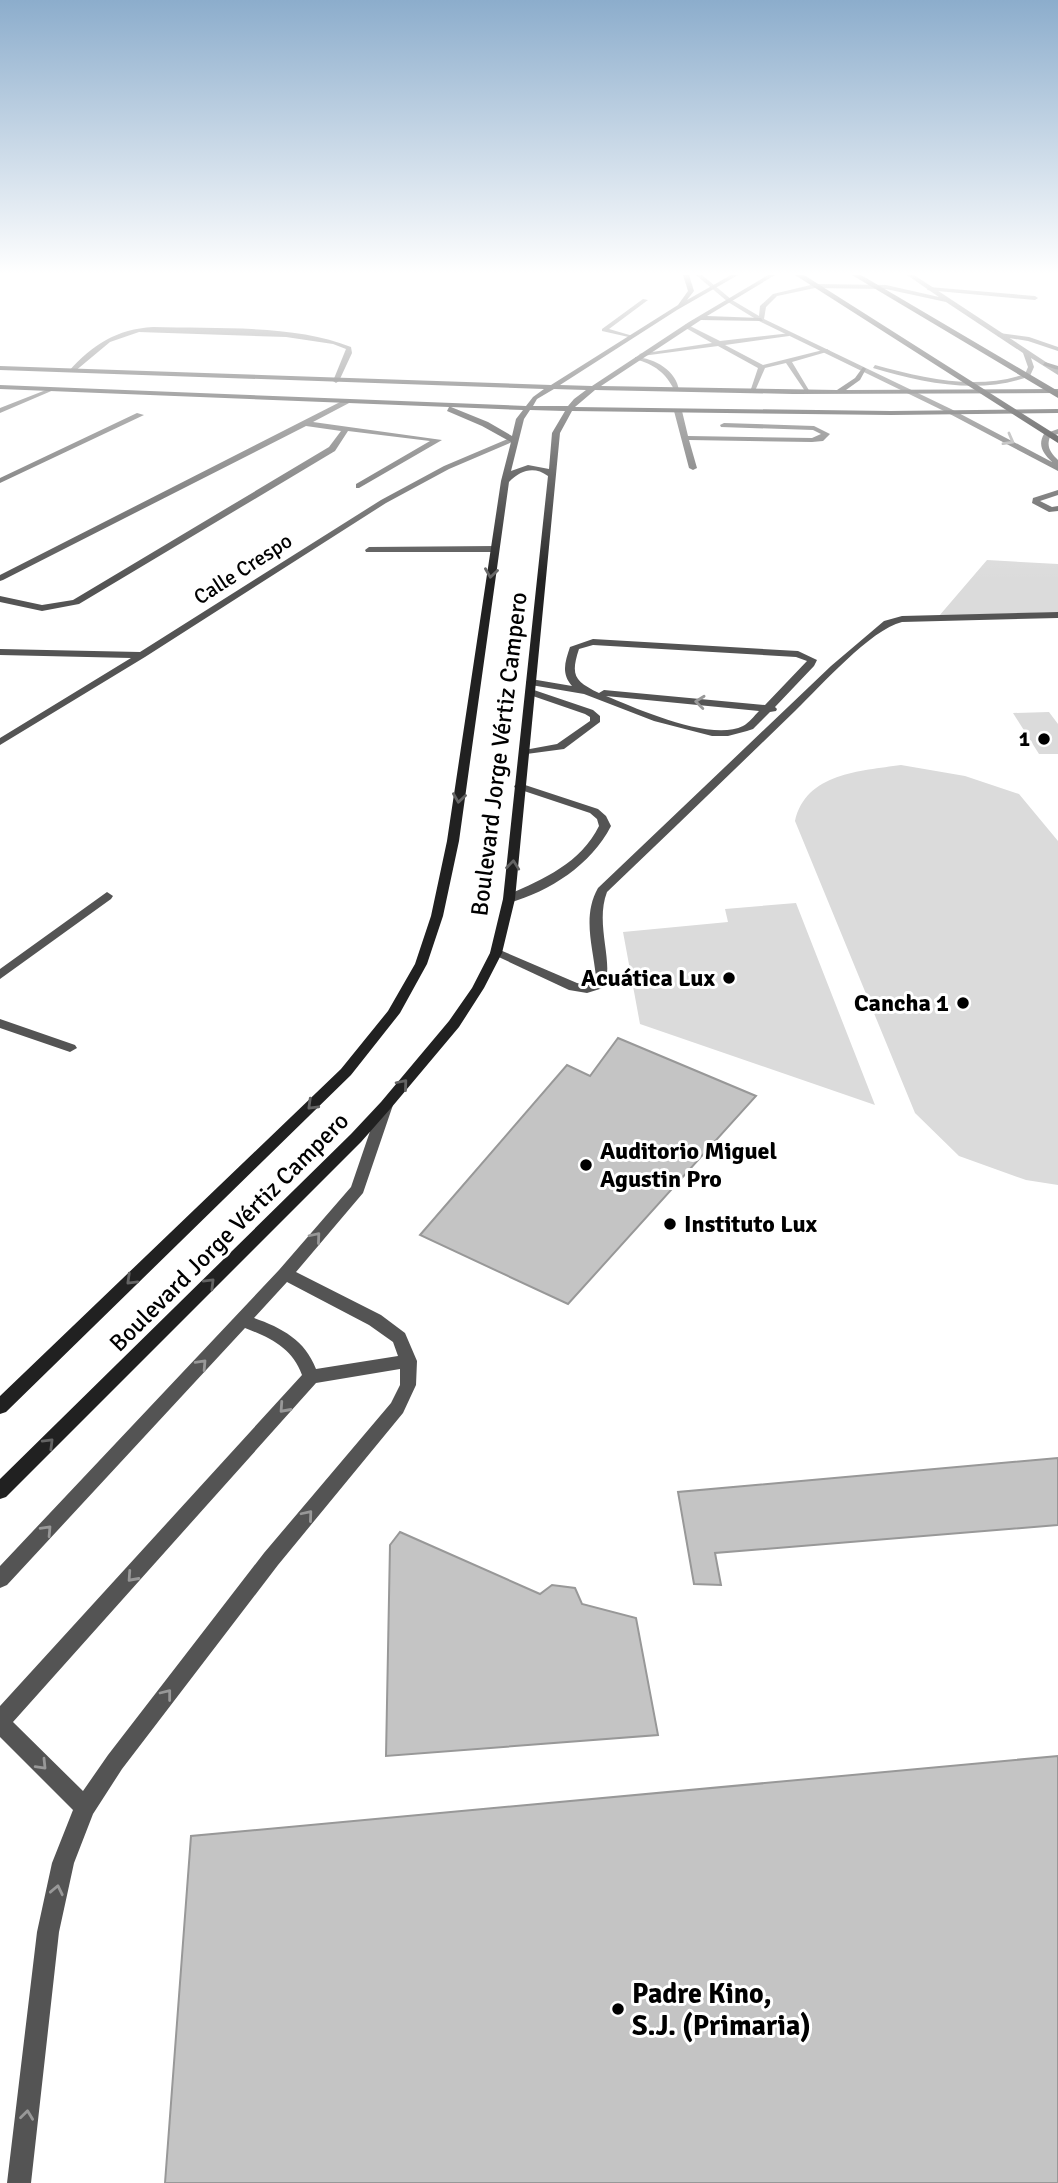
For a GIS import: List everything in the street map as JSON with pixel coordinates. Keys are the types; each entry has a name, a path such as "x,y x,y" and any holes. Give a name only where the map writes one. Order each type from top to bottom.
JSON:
{"main road":[{"path":"227,377 480,387 1058,393"},
{"path":"480,387 553,377"},
{"name":"Boulevard Jorge Vértiz Campero","path":"0,1407 346,1072 393,1013 421,964 437,916 453,841 513,440 526,408 535,398 569,377"},
{"name":"Boulevard Jorge Vértiz Campero","path":"0,1491 356,1138 454,1024 478,988 496,953 509,899 554,476 556,433 576,400 608,377"},
{"path":"622,377 629,382 659,390"},
{"path":"836,392 853,385 858,377"},
{"path":"959,377 1058,440"},
{"path":"1030,377 1058,393"},
{"path":"0,387 569,410 959,413 1058,411"},
{"path":"439,405 485,424 513,440"},
{"path":"505,481 514,470 524,467 543,468 554,476"}],"street":[{"path":"336,381 338,377"},
{"path":"671,377 677,390"},
{"path":"752,391 758,377"},
{"path":"798,377 807,392"},
{"path":"879,377 959,413 1058,466"},
{"path":"914,377 1000,383 1021,377"},
{"path":"0,411 53,389"},
{"path":"0,578 347,402"},
{"path":"678,411 693,468"},
{"path":"0,481 139,415"},
{"path":"303,424 438,440 359,486"},
{"path":"686,438 812,440 820,439 826,434 814,428 723,425"},
{"path":"0,599 42,608 76,602 322,456 332,449 346,429"},
{"path":"1058,431 1047,436 1044,444 1058,466"},
{"name":"Calle Crespo","path":"0,742 144,655 405,487 477,452 513,440"},
{"path":"1056,510 1039,506 1036,500 1058,492"},
{"path":"369,550 495,549"},
{"path":"496,953 574,987 587,989 598,985 602,977 595,915 596,901 602,891 877,629 902,619 1058,615"},
{"path":"617,642 798,654 812,660 811,664 749,727 738,732 706,732 584,691 574,684 569,674 575,647 582,643 617,642"},
{"path":"0,652 144,655"},
{"path":"811,664 834,668"},
{"path":"531,687 791,711"},
{"path":"523,753 560,747 595,722 595,716 589,712 531,687"},
{"path":"509,899 539,887 589,852 605,826 602,818 594,811 519,786"},
{"path":"0,975 107,896"},
{"path":"0,1023 70,1048"},
{"path":"0,1579 243,1320 358,1189 386,1104"},
{"path":"19,2183 48,1933 63,1863 85,1807 115,1762 271,1559 397,1408 408,1385 408,1361 399,1338 375,1320 285,1274"},
{"path":"243,1320 282,1336 302,1353 311,1377"},
{"path":"85,1807 0,1722 311,1377 408,1361"}],"shaded area":[{"path":"987,560 1058,564 1058,612 939,616"},
{"name":"1","path":"1049,712 1058,724 1058,754 1039,754 1013,713"},
{"name":"Cancha 1","path":"901,765 965,776 1019,794 1058,841 1058,1185 1026,1180 959,1156 915,1113 795,821 801,805 810,793 823,784 852,773"},
{"name":"Acuática Lux","path":"796,903 875,1105 640,1024 623,932 728,922 725,909"}],"building":[{"name":"Auditorio Miguel Agustin Pro","path":"618,1038 756,1096 568,1304 420,1235 567,1065 590,1076"},
{"path":"1058,1458 1058,1525 715,1553 721,1585 694,1584 678,1492"},
{"path":"400,1532 540,1594 552,1585 575,1588 582,1604 636,1618 658,1735 386,1756 390,1545"},
{"name":"Padre Kino, S.J. (Primaria)","path":"1058,1756 1058,2183 165,2183 191,1836"}],"place":[{"name":"1","path":"1044,739"},
{"name":"Acuática Lux","path":"729,978"},
{"name":"Cancha 1","path":"963,1003"},
{"name":"Auditorio Miguel Agustin Pro","path":"586,1165"},
{"name":"Instituto Lux","path":"670,1224"},
{"name":"Padre Kino, S.J. (Primaria)","path":"618,2009"}]}
